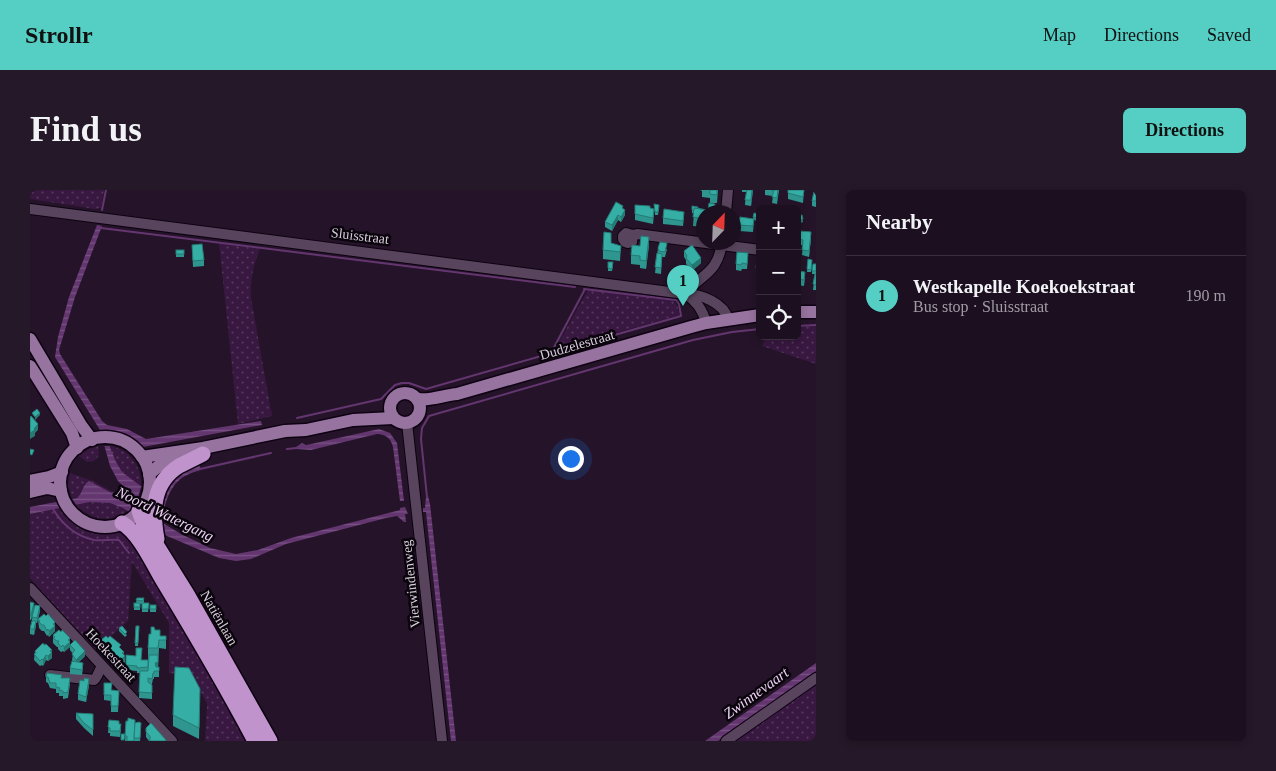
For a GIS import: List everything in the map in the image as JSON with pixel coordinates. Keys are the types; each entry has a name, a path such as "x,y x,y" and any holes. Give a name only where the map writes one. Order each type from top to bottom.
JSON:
{"highway":[{"path":"204,454 178,467 154,489 154,524 139,522 133,532 255,741"},
{"name":"Natiënlaan","path":"139,522 160,550 187,594 270,741"}],"main road":[{"path":"801,312 816,312"},
{"path":"706,323 756,316"},
{"name":"Dudzelestraat","path":"419,404 447,401 458,394 706,323"},
{"path":"30,339 81,425 94,439"},
{"path":"30,366 72,433 76,449"},
{"path":"402,393 413,394 419,404 416,419 407,423 402,423 392,412 392,400 396,395 402,393"},
{"path":"149,474 167,462 392,412"},
{"path":"142,457 203,448 285,431 306,430"},
{"path":"30,492 47,488 64,499 77,517 93,525 106,527 139,522 146,501 154,489 142,457 131,446 114,438 94,439 76,449 66,460 62,472 64,499"},
{"path":"30,481 62,472"}],"street":[{"path":"727,205 728,190"},
{"name":"Sluisstraat","path":"30,209 696,294 703,296 726,313 728,319"},
{"path":"633,235 696,241"},
{"path":"741,247 756,249"},
{"path":"706,323 701,308 685,294 705,277 718,262 721,250"},
{"name":"Vierwindenweg","path":"407,423 442,741"},
{"name":"Hoekestraat","path":"30,588 35,600 102,666 172,741"},
{"path":"49,674 94,680 102,666"},
{"path":"726,741 816,678"}],"shaded area":[{"path":"30,190 104,190 101,208 95,209 30,199"},
{"path":"97,225 102,226 75,297 59,350 102,421 107,425 127,429 146,439 261,421 262,425 143,447 130,436 114,431 110,447 115,460 122,472 142,487 164,490 174,477 199,464 201,470 185,476 171,490 163,513 131,494 118,481 110,466 100,430 55,357 58,337 69,297"},
{"path":"219,243 260,249 252,273 251,298 272,416 238,424"},
{"path":"588,290 670,300 678,307 679,315 554,351"},
{"path":"816,326 816,364 762,346 765,340 801,340 801,327"},
{"path":"379,429 390,433 397,443 404,501 400,501 393,447 385,436 377,434 311,450 297,449 296,447 302,443 306,445"},
{"path":"98,446 99,456 94,461 87,462 79,456 89,449"},
{"path":"111,446 118,448 133,460 139,472 141,486 120,470 114,459"},
{"path":"70,473 93,481 135,504 133,506 91,482 85,484 79,496 72,499 68,485"},
{"path":"89,481 181,534 210,548 236,554 258,550 291,538 400,510 400,508 405,507 408,514 405,514 406,522 397,516 386,518 286,544 251,559 236,561 219,558 167,536 123,508 110,503 90,502 30,514 30,507 77,498"},
{"path":"428,496 456,741 451,741 426,512 423,512 426,497"},
{"path":"90,502 109,503 127,511 114,517 101,518 88,514 76,505"},
{"path":"60,508 68,518 84,529 97,533 123,533 131,541 171,605 248,741 205,741 207,704 193,676 169,673 169,623 132,562 128,621 96,650 30,578 30,514"},
{"name":"Zwinnevaart","path":"816,663 816,671 718,741 705,741"},
{"path":"816,682 816,741 733,741"}],"pier":[{"path":"97,430 115,431 113,446 102,446"},
{"path":"141,487 164,490 159,513 137,501"},
{"path":"71,497 77,506 60,509 56,500"}],"building":[{"path":"710,190 717,190 717,195 710,194"},
{"path":"747,190 752,190 751,200 745,200"},
{"path":"774,190 778,190 777,198 772,197"},
{"path":"788,190 804,190 803,197 788,193"},
{"path":"814,191 816,191 816,201 812,201"},
{"path":"616,202 623,206 622,208 625,210 621,217 618,215 612,225 605,222"},
{"path":"654,204 659,205 658,212 655,212"},
{"path":"635,205 650,206 650,208 654,209 653,218 635,214"},
{"path":"694,208 696,208 696,218 693,217"},
{"path":"664,209 684,212 683,221 663,218"},
{"path":"741,217 754,219 753,226 741,225"},
{"path":"801,231 811,232 809,251 802,250 803,240 801,240"},
{"path":"604,232 611,233 611,243 621,246 620,252 603,250"},
{"path":"641,236 649,237 646,261 640,260 640,256 631,255 632,245 640,246"},
{"path":"660,242 667,243 665,252 659,251"},
{"path":"202,244 204,260 193,261 192,245"},
{"path":"692,245 701,258 692,265 686,258 687,256 684,251"},
{"path":"176,250 184,250 184,254 176,254"},
{"path":"737,252 748,253 747,264 736,264"},
{"path":"657,253 662,254 661,268 655,267"},
{"path":"808,259 812,260 811,270 807,269"},
{"path":"608,262 613,262 612,269 608,268"},
{"path":"813,264 816,264 816,271 812,271"},
{"path":"801,272 805,272 804,280 801,280"},
{"path":"816,274 816,285 813,284"},
{"path":"37,409 40,413 35,417 32,413"},
{"path":"31,416 38,424 35,430 30,433 30,418"},
{"path":"30,449 34,450 32,455 30,454"},
{"path":"137,598 144,598 143,601 136,600"},
{"path":"30,602 34,603 31,615 30,615"},
{"path":"134,603 140,603 140,607 134,607"},
{"path":"142,603 149,603 148,609 142,609"},
{"path":"35,605 40,606 37,618 32,617"},
{"path":"150,605 156,605 156,609 150,609"},
{"path":"44,614 46,616 48,614 55,622 53,624 55,626 49,631 38,619"},
{"path":"32,621 36,621 34,629 30,629"},
{"path":"122,626 127,632 125,634 119,628"},
{"path":"136,626 139,626 138,643 135,643"},
{"path":"151,627 154,627 155,630 160,630 160,636 166,636 166,640 159,640 158,648 148,648"},
{"path":"59,630 61,632 62,630 70,638 68,640 70,642 64,647 63,645 61,647 58,643 59,641 53,638 55,637 53,635"},
{"path":"106,636 108,638 110,636 121,645 119,647 125,656 119,661 101,640"},
{"path":"75,640 85,651 76,660 72,654 75,650 70,645"},
{"path":"43,643 52,652 40,661 34,654"},
{"path":"136,648 142,648 141,660 148,660 148,667 137,668 137,666 126,665 126,655 136,656"},
{"path":"149,655 158,655 158,662 155,663 156,667 159,667 159,671 154,671 152,679 148,678 148,682 152,685 152,693 139,692 140,671 148,671"},
{"path":"72,661 83,663 82,670 70,668"},
{"path":"175,667 189,668 200,689 199,728 173,715"},
{"path":"47,673 62,675 61,678 70,678 68,692 63,693 63,691 59,690 60,688 56,687 56,683 50,683 48,677 46,677"},
{"path":"84,678 89,679 86,697 78,694 80,680 84,681"},
{"path":"104,683 112,683 111,690 119,691 118,706 111,706 111,695 104,695"},
{"path":"76,713 93,714 93,730 84,723"},
{"path":"128,718 135,720 134,741 127,741 127,736 125,736"},
{"path":"109,720 119,721 119,724 121,724 120,731 110,731 108,727"},
{"path":"135,723 141,723 140,738 134,738"},
{"path":"151,723 165,741 150,741 146,728"},
{"path":"121,734 125,734 124,740 121,740"}],"waterway":[{"path":"102,210 106,190"},
{"path":"101,228 575,287"},
{"path":"297,418 381,399 395,385 402,383 409,383 426,389 681,316 679,304 676,300 584,289"},
{"path":"551,353 585,289"},
{"path":"801,326 816,325"},
{"path":"427,497 421,439 422,428 429,416 693,340 756,329"},
{"path":"287,449 297,448"},
{"path":"200,469 271,453"},
{"path":"53,509 61,520 75,532 94,540 119,540 129,553"}],"place":[{"name":"Westkapelle Koekoekstraat","path":"683,306"}],"water label":[{"name":"Noord Watergang","path":"165,514"}]}
